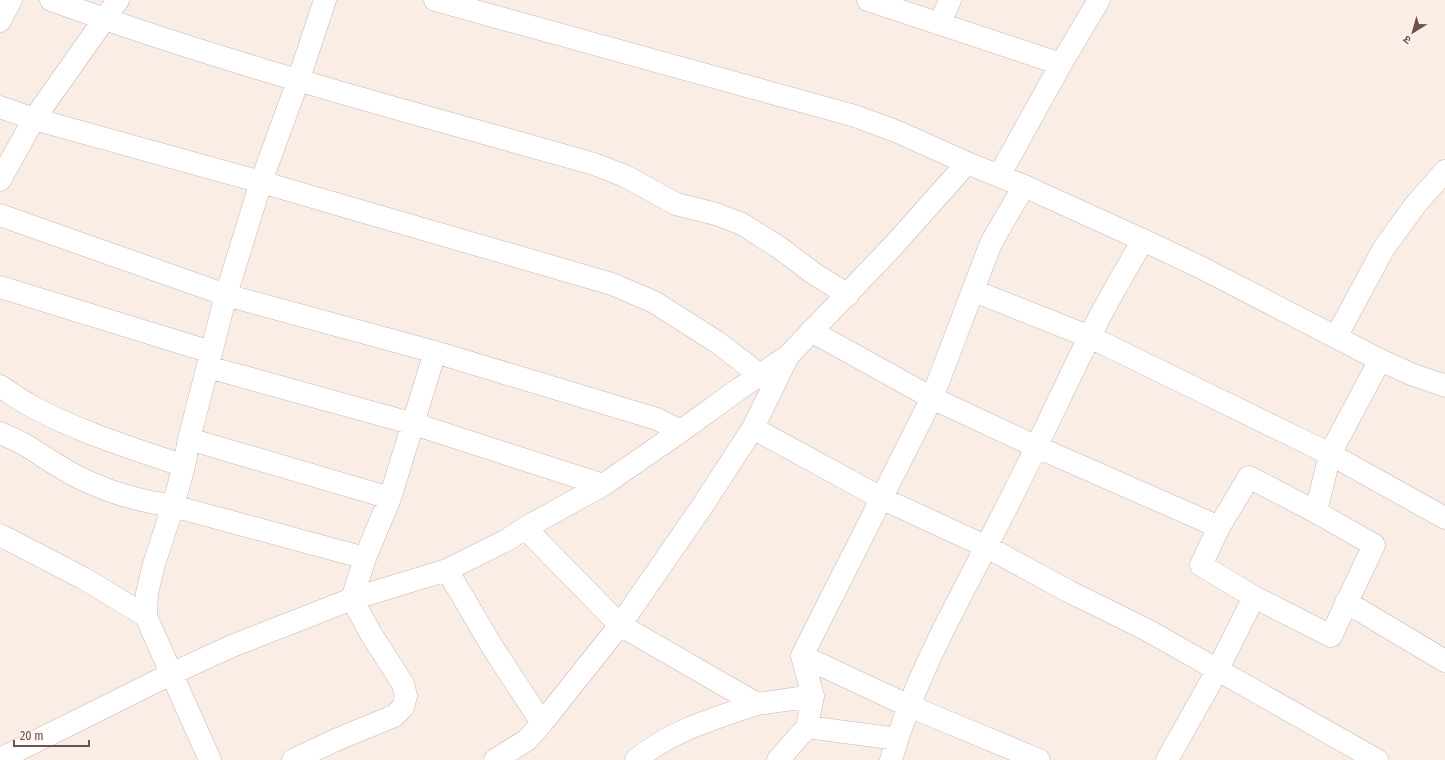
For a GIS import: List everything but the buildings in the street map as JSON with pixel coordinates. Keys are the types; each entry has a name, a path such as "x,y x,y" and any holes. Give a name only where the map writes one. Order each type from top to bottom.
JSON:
{"street":[{"path":"0,21 11,0"},
{"path":"51,0 104,19 298,81 594,164 625,176 676,204 716,214 742,224 780,248 812,273 848,295"},
{"path":"0,180 34,119 118,0"},
{"path":"210,760 146,616 147,593 154,564 184,466 189,438 226,295 261,182 298,81 325,0"},
{"path":"435,0 855,116 898,132 966,163 1024,186 1143,240 1200,267 1380,360 1411,374 1445,386"},
{"path":"868,0 1061,64"},
{"path":"940,23 950,0"},
{"path":"999,176 1061,64 1099,0"},
{"path":"0,107 34,119 261,182 612,284 654,302 717,342 760,375"},
{"path":"2,758 171,674 232,646 352,599 447,570 507,540 603,485 788,356 848,295 966,163"},
{"path":"1336,337 1384,248 1416,204 1445,171"},
{"path":"778,760 807,727 813,696 802,656 932,398 991,243 1024,186"},
{"path":"0,215 226,295 435,352 657,419 681,432"},
{"path":"891,760 909,706 944,628 1037,447 1090,337 1143,240"},
{"path":"0,291 210,360 603,485"},
{"path":"974,291 1090,337 1330,454 1445,518"},
{"path":"811,331 932,398 1037,447 1219,527"},
{"path":"293,760 338,739 394,716 403,707 406,696 403,684 371,634 352,599 365,558 390,498 435,352"},
{"path":"495,760 527,740 620,625 701,508 753,428 788,356"},
{"path":"1316,512 1330,454 1380,360"},
{"path":"0,386 30,406 62,421 99,437 184,466"},
{"path":"753,428 881,498 986,547 1068,591 1147,630 1217,671 1377,760"},
{"path":"0,432 90,483 147,502 173,506 365,558"},
{"path":"189,438 390,498"},
{"path":"1249,477 1316,512 1374,545 1331,636 1254,597 1201,565 1219,527 1249,477"},
{"path":"526,528 620,625 757,704"},
{"path":"0,535 83,578 146,616"},
{"path":"447,570 493,648 542,723"},
{"path":"1167,760 1217,671 1254,597"},
{"path":"1346,602 1445,661"},
{"path":"802,656 909,706 1039,760"},
{"path":"636,760 649,749 681,731 757,704 813,696"},
{"path":"807,727 897,739"}]}
